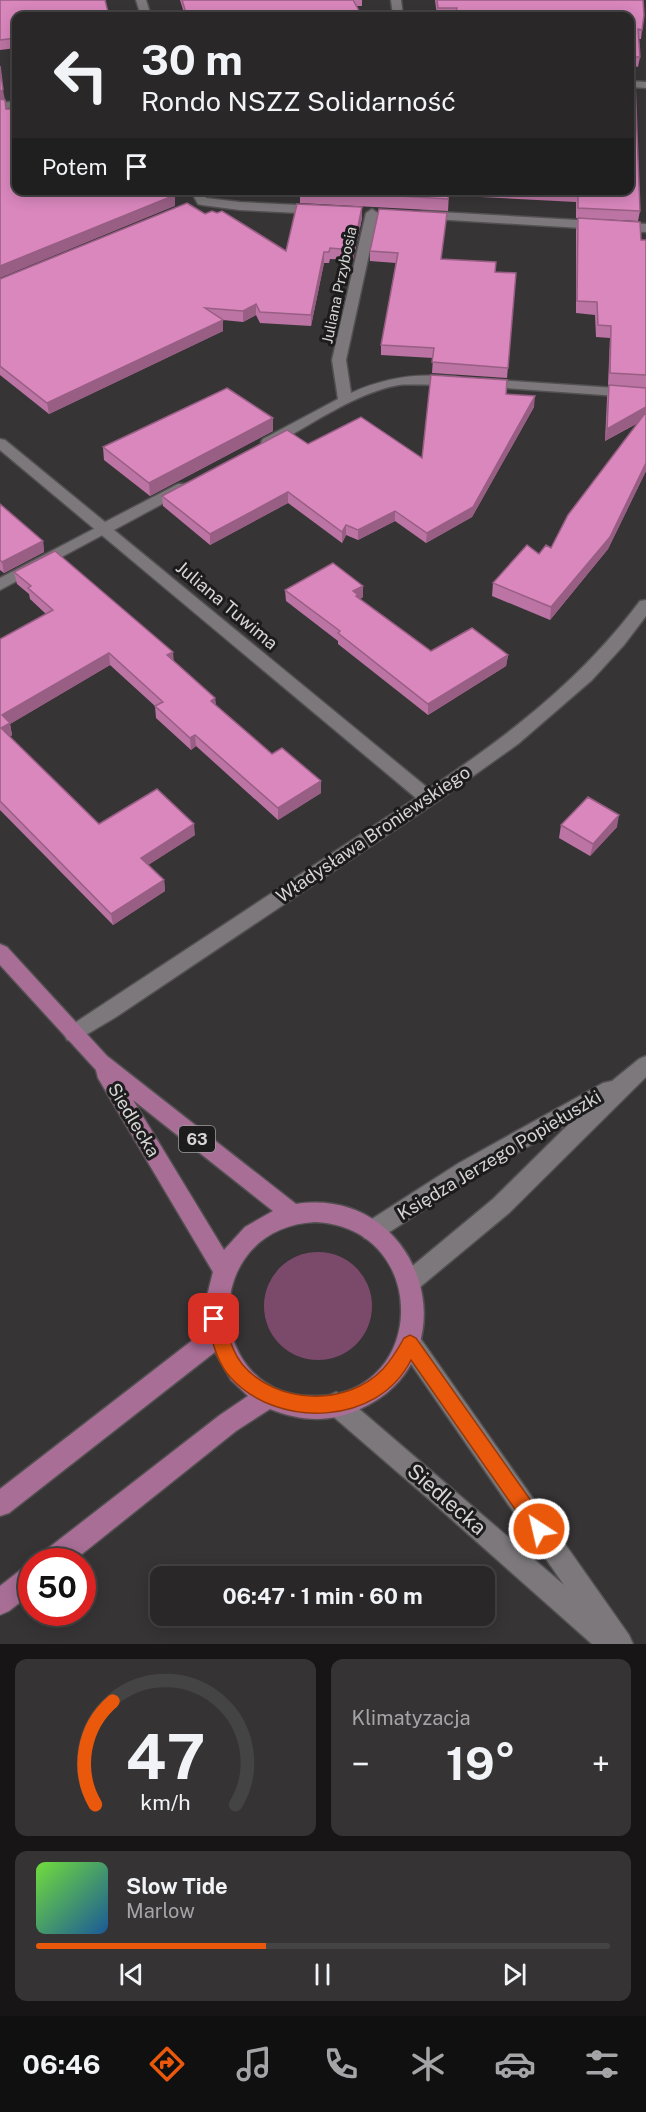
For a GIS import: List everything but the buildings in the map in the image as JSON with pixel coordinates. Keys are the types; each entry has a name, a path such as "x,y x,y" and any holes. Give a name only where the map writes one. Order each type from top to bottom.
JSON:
{"main road":[{"name":"Siedlecka","path":"0,952 100,1062 295,1216"},
{"name":"Siedlecka","path":"100,1062 224,1270"},
{"path":"295,1216 335,1216 354,1221 372,1231 389,1245 402,1261 412,1281 417,1312 410,1344 401,1361 388,1376 355,1398 336,1404 301,1405 269,1396 251,1384 236,1370 225,1354 218,1335 214,1302 224,1270 246,1241 269,1226 295,1216"},
{"path":"0,1504 218,1335"},
{"path":"69,1548 203,1442 269,1396"},
{"path":"0,1602 18,1588"}],"street":[{"path":"196,199 240,206 336,211"},
{"name":"Juliana Przybosia","path":"345,401 339,360 372,213"},
{"path":"407,215 646,228"},
{"path":"251,451 345,401 376,386 395,380 414,378 646,394"},
{"name":"Juliana Tuwima","path":"0,442 428,798"},
{"path":"0,585 199,478"},
{"name":"Władysława Broniewskiego","path":"74,1034 428,798 563,698 627,634 646,605"},
{"name":"Księdza Jerzego Popiełuszki","path":"412,1281 501,1206 627,1080 646,1065"},
{"name":"Księdza Jerzego Popiełuszki","path":"372,1231 467,1170 627,1080"},
{"path":"410,1344 621,1644"},
{"name":"Siedlecka","path":"336,1404 441,1493 610,1644"}],"shaded area":[{"path":"318,1252 339,1256 356,1268 368,1285 372,1306 368,1327 356,1344 339,1356 318,1360 297,1356 280,1344 268,1327 264,1306 268,1285 280,1268 297,1256"}],"route":[{"path":"214,1319 225,1354 236,1370 269,1396 301,1405 336,1404 355,1398 373,1388 401,1361 410,1344 539,1529"}]}
